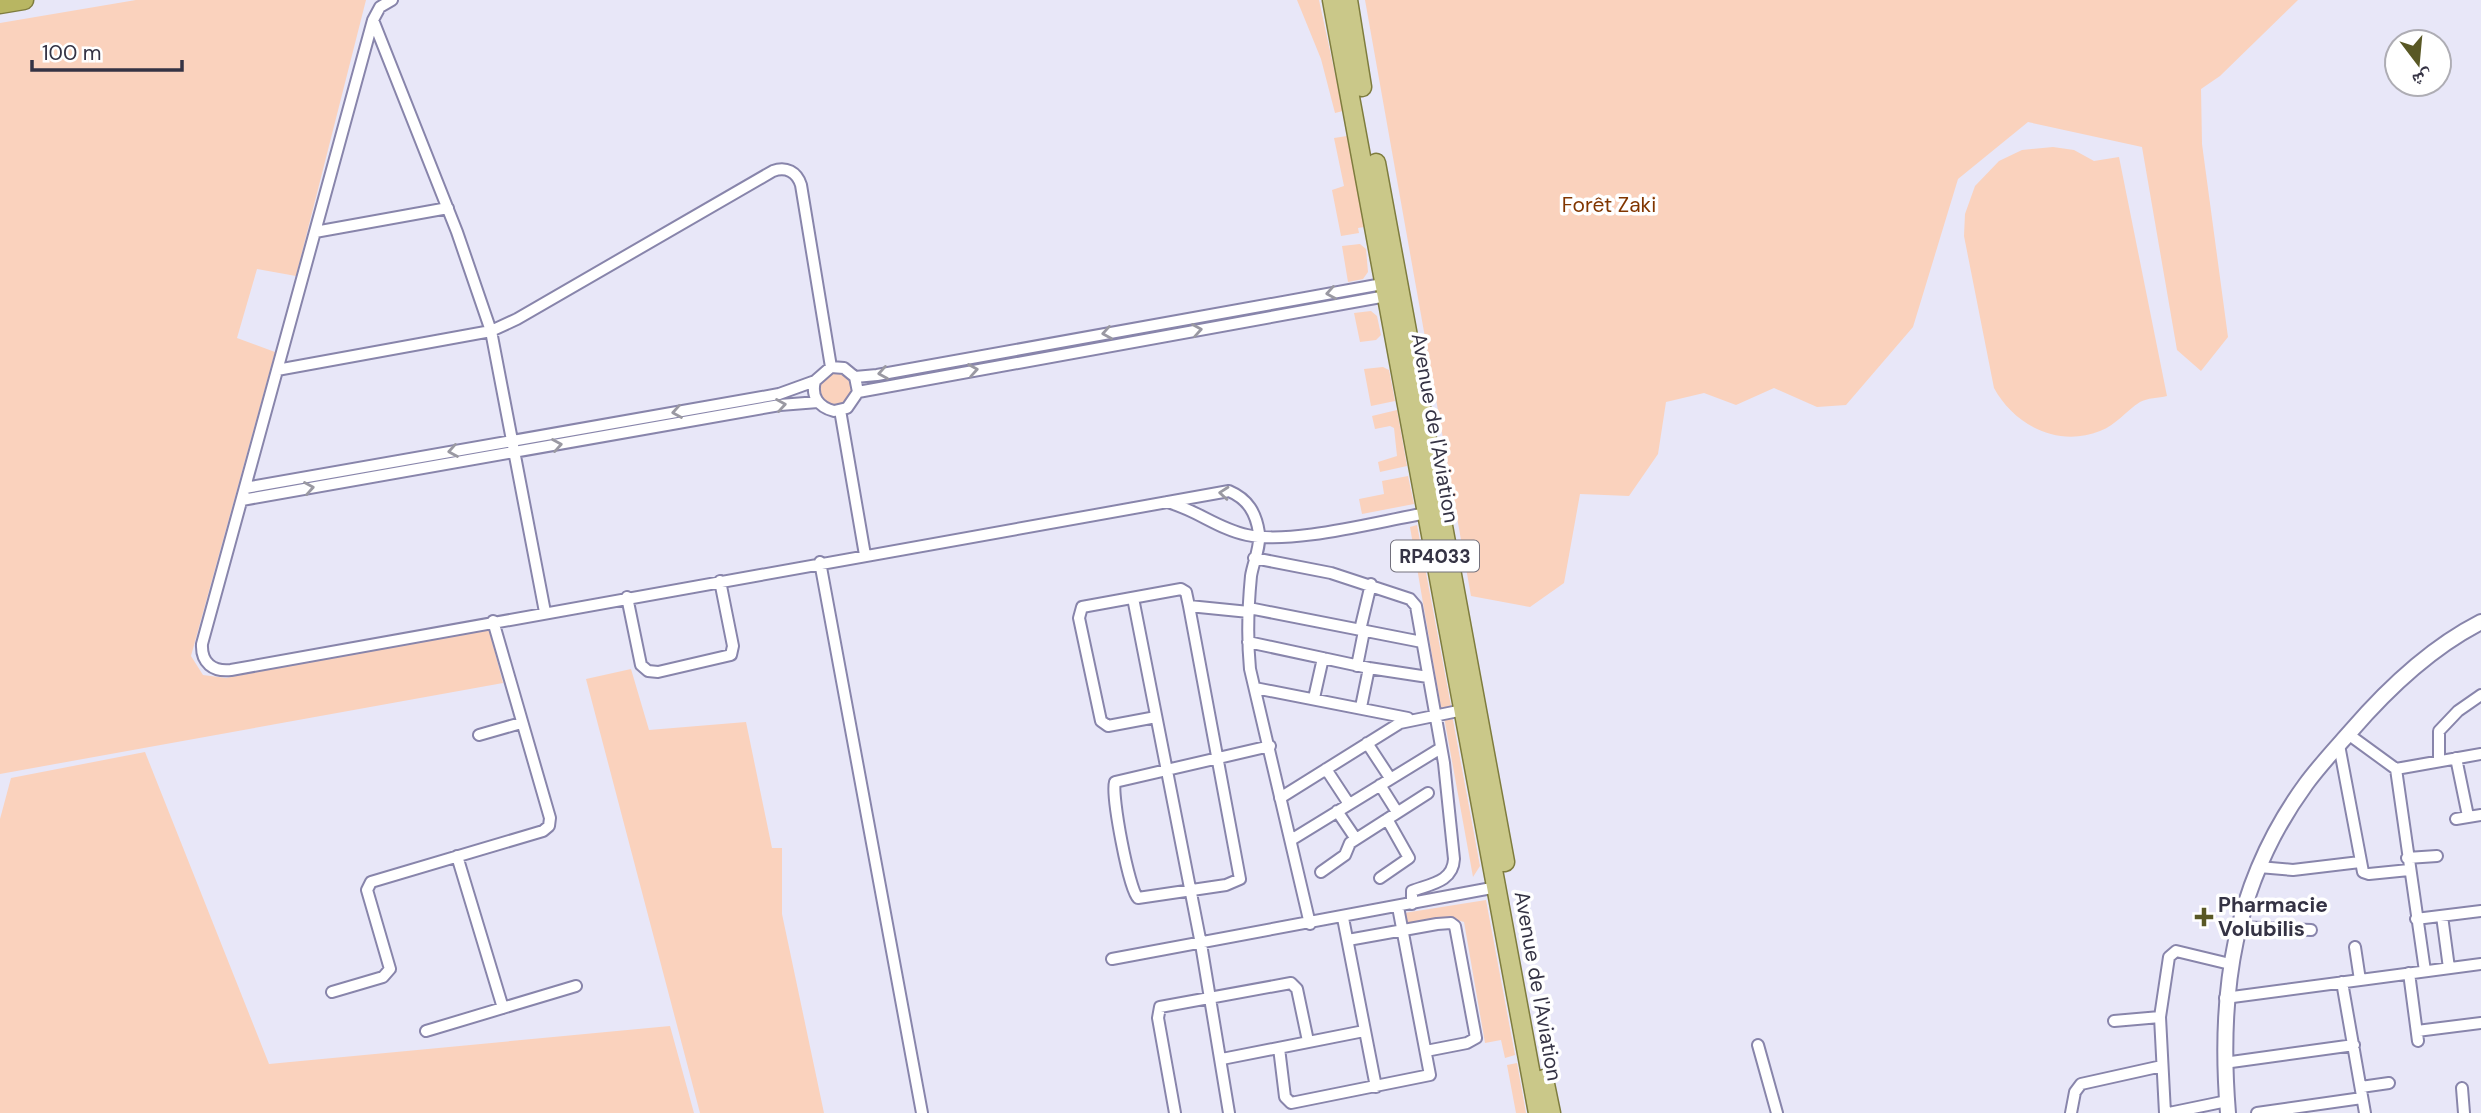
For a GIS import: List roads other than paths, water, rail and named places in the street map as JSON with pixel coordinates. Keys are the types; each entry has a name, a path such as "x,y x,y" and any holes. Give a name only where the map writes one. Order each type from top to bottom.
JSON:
{"highway":[{"path":"0,4 23,0"}],"main road":[{"name":"Avenue de l'Aviation","path":"1332,0 1393,289 1551,1113"},
{"name":"Avenue de l'Aviation","path":"1348,0 1427,513 1538,1113"}],"street":[{"path":"392,0 380,7 373,20 202,644 204,660 216,670 231,670 820,562 1229,491 1245,501 1251,509 1260,537 1254,558 1248,642 1255,688 1310,924"},
{"path":"373,20 448,208 491,331 545,612"},
{"path":"277,370 491,331 773,171 783,169 793,173 801,185 831,367"},
{"path":"315,232 448,208"},
{"path":"855,377 1393,289"},
{"path":"858,392 1393,289"},
{"path":"242,500 714,411 779,394 815,381 831,367 844,368 855,377 858,392 852,404 840,410 828,410 814,395 815,381"},
{"path":"714,411 818,402"},
{"path":"840,410 865,555"},
{"path":"245,488 513,447"},
{"path":"1161,501 1185,508 1224,528 1260,537 1307,533 1427,513"},
{"path":"1254,558 1371,584 1413,602 1441,748 1454,865 1446,877 1412,891 1412,904"},
{"path":"820,562 922,1113"},
{"path":"627,597 641,665 649,671 658,671 731,655 733,646 720,580"},
{"path":"1361,707 1362,631 1371,584"},
{"path":"1156,717 1108,726 1102,723 1079,618 1080,609 1181,589 1186,592 1189,606 1217,760 1240,880 1191,891 1138,898 1133,892 1126,861 1114,785 1167,770 1217,760 1270,746"},
{"path":"1133,598 1201,944 1229,1113"},
{"path":"1189,606 1249,610 1422,642"},
{"path":"332,992 383,977 390,969 368,890 371,882 549,826 550,818 494,621"},
{"path":"2230,964 2172,953 2160,1017 2167,1113 2227,1107 2224,1063 2225,998 2238,927 2259,867 2298,795 2343,740 2417,664 2481,622"},
{"path":"1248,642 1363,667 1428,677"},
{"path":"1314,698 1323,658"},
{"path":"1255,688 1410,718 1463,710"},
{"path":"2439,761 2439,731 2458,711 2481,695"},
{"path":"1280,798 1410,718"},
{"path":"478,736 521,723"},
{"path":"2343,740 2396,769 2481,754"},
{"path":"2343,740 2360,862 2367,874 2437,856"},
{"path":"1367,743 1390,778"},
{"path":"1291,841 1441,748"},
{"path":"2456,758 2462,818 2481,815"},
{"path":"1326,769 1349,804"},
{"path":"2396,769 2425,971"},
{"path":"1380,785 1397,812"},
{"path":"1321,873 1345,855 1346,846 1428,793"},
{"path":"1337,811 1356,839"},
{"path":"1380,878 1409,858 1387,819"},
{"path":"457,856 503,1008"},
{"path":"2259,867 2293,870 2360,862"},
{"path":"1112,959 1343,918 1497,887"},
{"path":"1279,1048 1289,1102 1429,1076 1398,907"},
{"path":"2416,919 2481,911"},
{"path":"2442,916 2449,968"},
{"path":"1343,918 1376,1087"},
{"path":"1348,940 1447,923 1455,926 1477,1033 1474,1041 1426,1051"},
{"path":"2238,927 2311,930"},
{"path":"2355,947 2360,980"},
{"path":"2225,998 2481,964"},
{"path":"2409,973 2418,1036 2481,1023"},
{"path":"2342,982 2365,1113"},
{"path":"1175,1113 1157,1010 1162,1006 1293,983 1308,1041"},
{"path":"426,1031 576,986"},
{"path":"2113,1021 2160,1017"},
{"path":"1222,1059 1364,1031"},
{"path":"1758,1045 1777,1113"},
{"path":"2224,1063 2354,1045"},
{"path":"2071,1113 2075,1092 2081,1084 2162,1066"},
{"path":"2257,1113 2362,1093 2389,1083"},
{"path":"2462,1088 2464,1113"}],"place":[{"name":"Pharmacie Volubilis","path":"2204,917"}],"park label":[{"name":"Forêt Zaki","path":"1609,205"}]}
